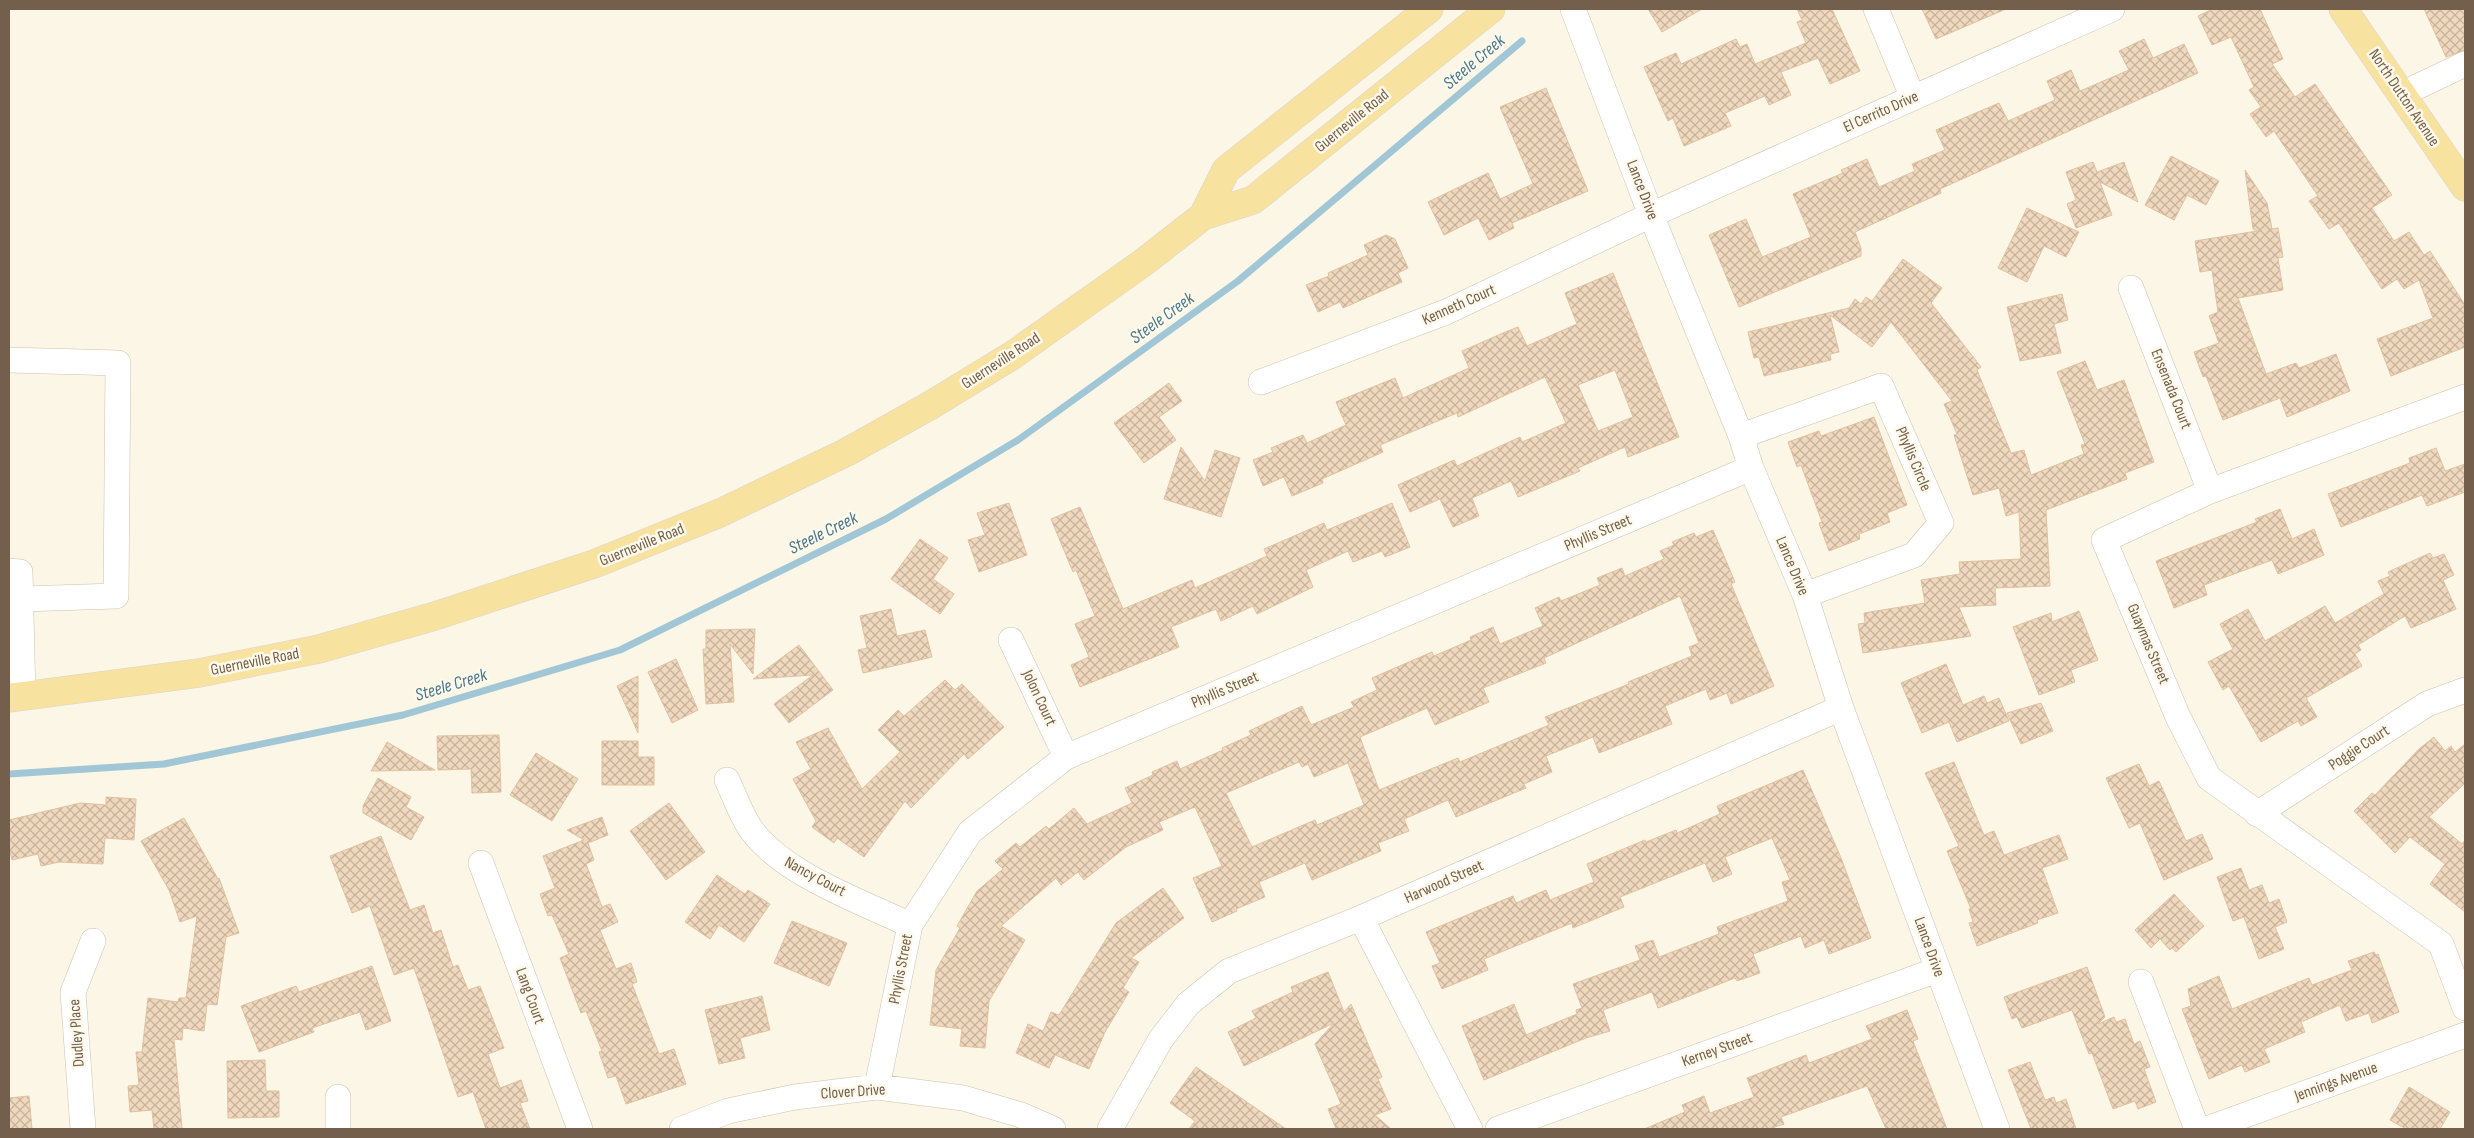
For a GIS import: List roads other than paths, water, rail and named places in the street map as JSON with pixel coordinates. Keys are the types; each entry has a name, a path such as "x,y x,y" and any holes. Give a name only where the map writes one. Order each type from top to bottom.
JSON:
{"main road":[{"name":"Guerneville Road","path":"1204,216 1226,170 1429,9"},
{"name":"Guerneville Road","path":"16,698 199,673 319,649 435,616 603,561 728,509 848,452 923,410 1013,355 1144,262 1204,216 1253,200 1491,9"},
{"name":"North Dutton Avenue","path":"2343,9 2463,180"}],"street":[{"name":"Lance Drive","path":"1573,9 1651,215 1741,436 1751,468 1805,595 1841,708 1997,1129"},
{"path":"1876,9 1913,98"},
{"name":"El Cerrito Drive","path":"1651,215 2112,9"},
{"path":"2402,94 2465,64"},
{"name":"Kenneth Court","path":"1261,382 1446,312 1651,215"},
{"name":"Ensenada Court","path":"2131,288 2210,490"},
{"path":"9,360 118,362 116,596 20,599"},
{"name":"Phyllis Circle","path":"1741,436 1881,386 1941,524 1914,555 1805,595"},
{"name":"Guaymas Street","path":"2465,396 2210,490 2104,540 2178,718 2209,778 2441,944 2465,1008"},
{"name":"Phyllis Street","path":"878,1087 910,924 970,832 1066,757 1751,468"},
{"path":"9,572 20,572 16,698"},
{"name":"Jolon Court","path":"1011,640 1066,757"},
{"name":"Poggie Court","path":"2257,814 2427,704 2465,690"},
{"name":"Harwood Street","path":"1110,1129 1161,1039 1188,1004 1229,971 1361,918 1841,708"},
{"name":"Nancy Court","path":"728,780 751,830 766,848 788,865 910,924"},
{"name":"Lang Court","path":"481,863 580,1129"},
{"path":"1361,918 1470,1129"},
{"name":"Dudley Place","path":"83,1129 73,992 93,941"},
{"name":"Kerney Street","path":"1498,1129 1937,970"},
{"path":"2141,982 2197,1129"},
{"name":"Jennings Avenue","path":"2207,1129 2465,1035"},
{"name":"Clover Drive","path":"682,1129 728,1110 795,1097 878,1087 963,1098 1021,1115 1054,1129"},
{"path":"338,1097 338,1129"}],"waterway":[{"name":"Steele Creek","path":"9,774 164,764 403,715 620,650 886,519 1018,440 1238,281 1522,41"}]}
